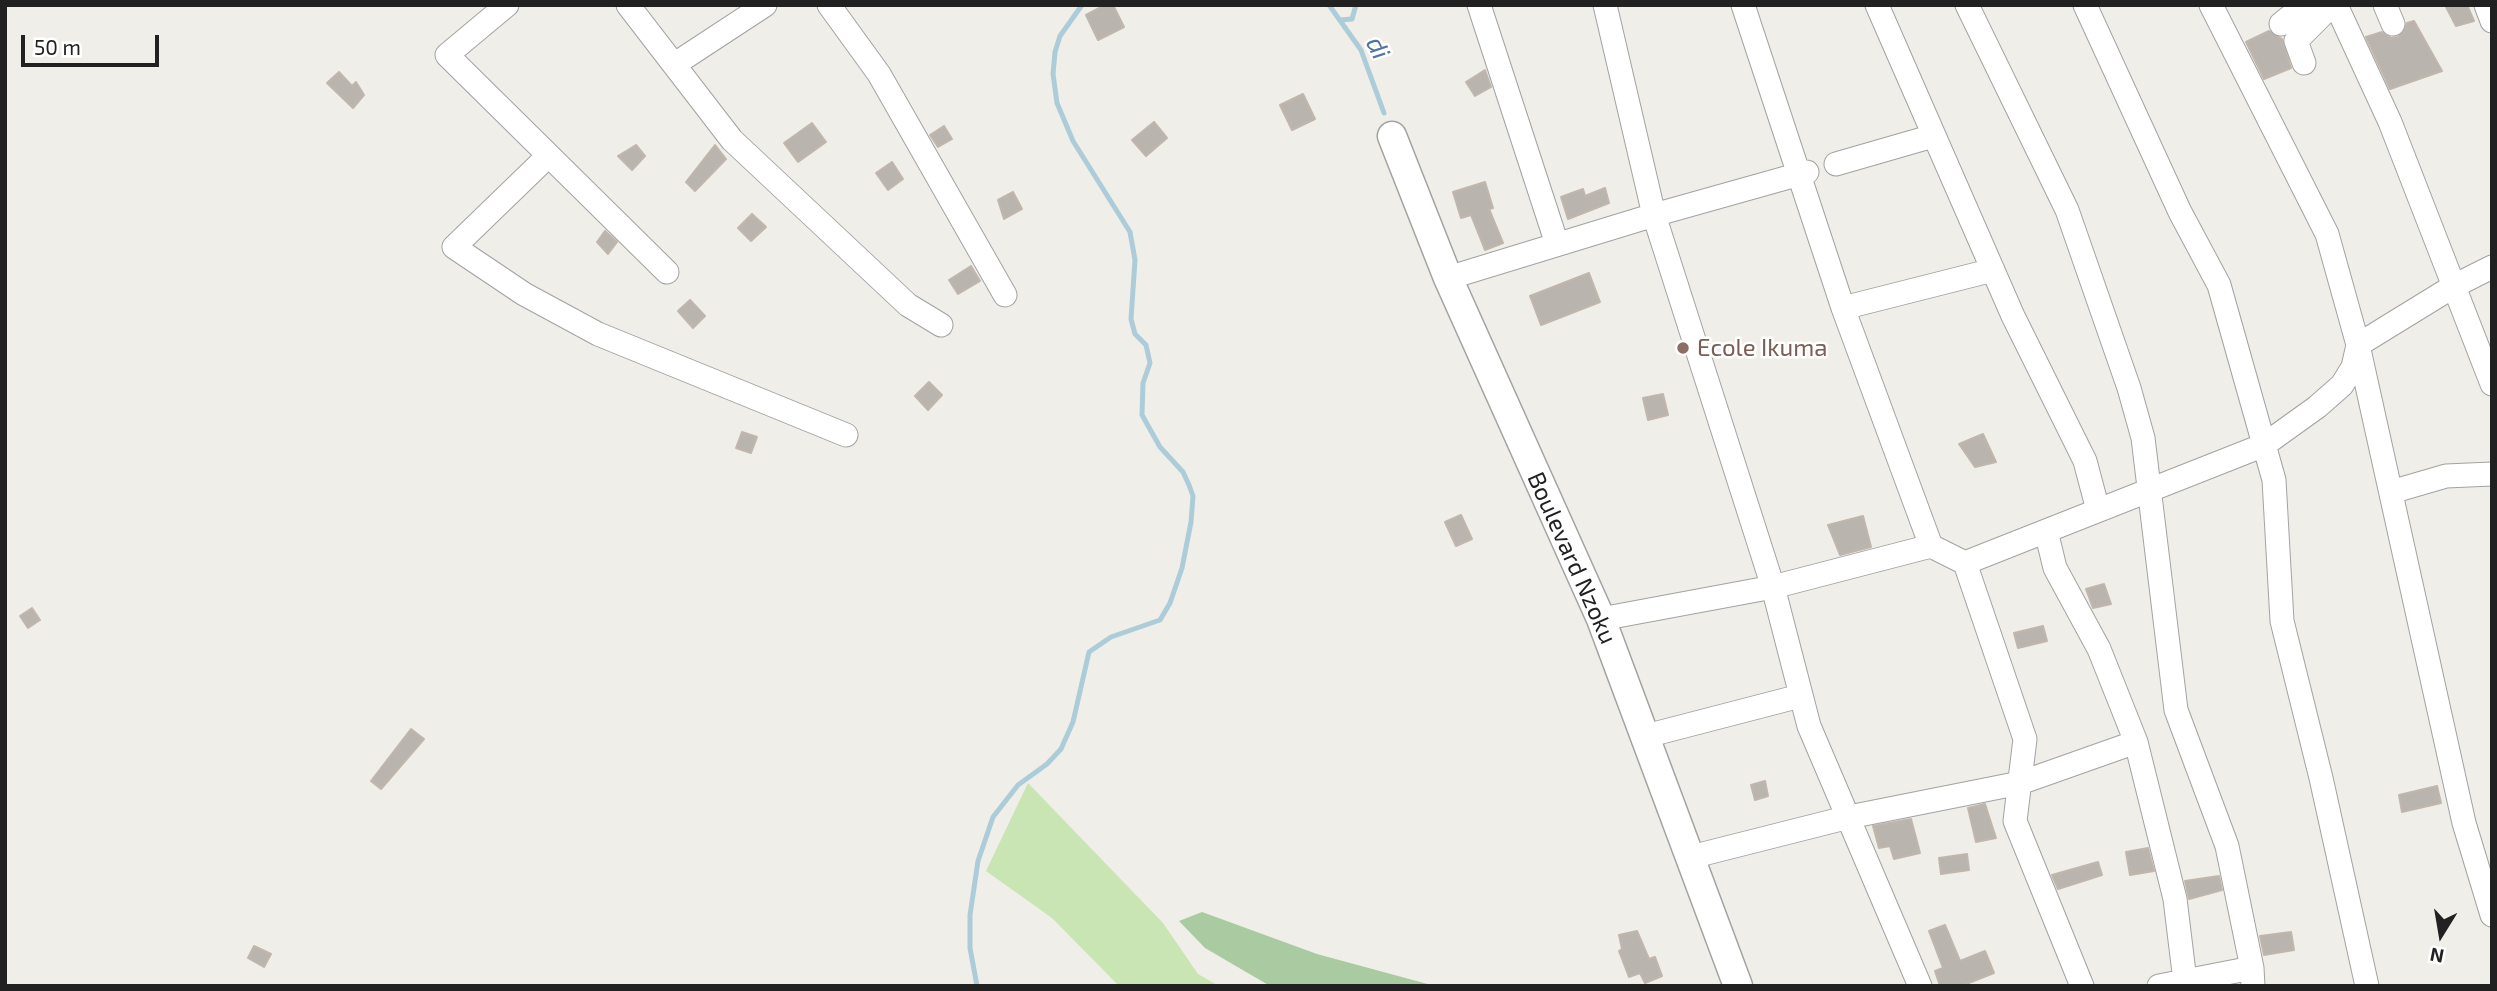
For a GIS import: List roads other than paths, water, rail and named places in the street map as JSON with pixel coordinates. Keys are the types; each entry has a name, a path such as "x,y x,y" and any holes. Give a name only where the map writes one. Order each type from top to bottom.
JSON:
{"street":[{"path":"507,5 447,55 667,272"},
{"path":"628,5 732,139 908,305 941,326"},
{"path":"675,64 765,5"},
{"path":"829,5 879,74 1005,295"},
{"path":"1479,5 1557,244"},
{"path":"1605,5 1654,215 1773,587 1800,696 1819,752 1920,986"},
{"path":"1743,5 1803,174 1843,308 1931,546 1965,564 2025,739 2015,821 2053,922 2082,986"},
{"path":"1877,5 2018,328 2085,461 2098,510"},
{"path":"1967,5 2067,210 2129,388 2143,438 2176,710 2227,846 2253,977 2185,981 2159,986"},
{"path":"2085,5 2180,212 2219,285 2274,480 2282,621 2321,778 2367,986"},
{"path":"2211,5 2327,234 2358,345 2464,823 2492,915"},
{"path":"2486,5 2492,21"},
{"path":"2281,24 2306,9 2332,6"},
{"path":"2304,63 2296,41 2332,6"},
{"path":"2332,6 2390,122 2492,384"},
{"name":"Boulevard Nzoku","path":"1392,136 1448,278 1601,619 1738,986"},
{"path":"1836,164 1933,136"},
{"path":"548,156 454,247 524,294 598,334 846,435"},
{"path":"1448,278 1654,215 1803,174"},
{"path":"1965,564 2264,445 2317,407 2342,385 2353,367 2358,345 2454,286 2492,267"},
{"path":"1843,308 1993,270"},
{"path":"2391,492 2446,476 2492,474"},
{"path":"2046,531 2055,568 2099,649 2136,742 2175,899 2185,981"},
{"path":"1601,619 1773,587 1931,546"},
{"path":"1646,736 1800,696"},
{"path":"1691,857 1849,817 2020,783 2136,742"}],"waterway":[{"path":"977,986 970,948 970,915 978,861 993,817 1018,785 1047,764 1061,749 1073,722 1089,652 1111,637 1160,620 1170,603 1182,568 1191,522 1193,496 1189,485 1183,472 1160,447 1142,415 1143,383 1150,363 1146,345 1135,334 1131,319 1135,260 1130,232 1073,141 1057,103 1053,74 1055,52 1060,36 1082,5"},
{"name":"di","path":"1329,5 1361,50 1384,113"},
{"path":"1340,20 1352,19 1356,5"}],"place":[{"name":"Ecole Ikuma","path":"1683,348"}]}
